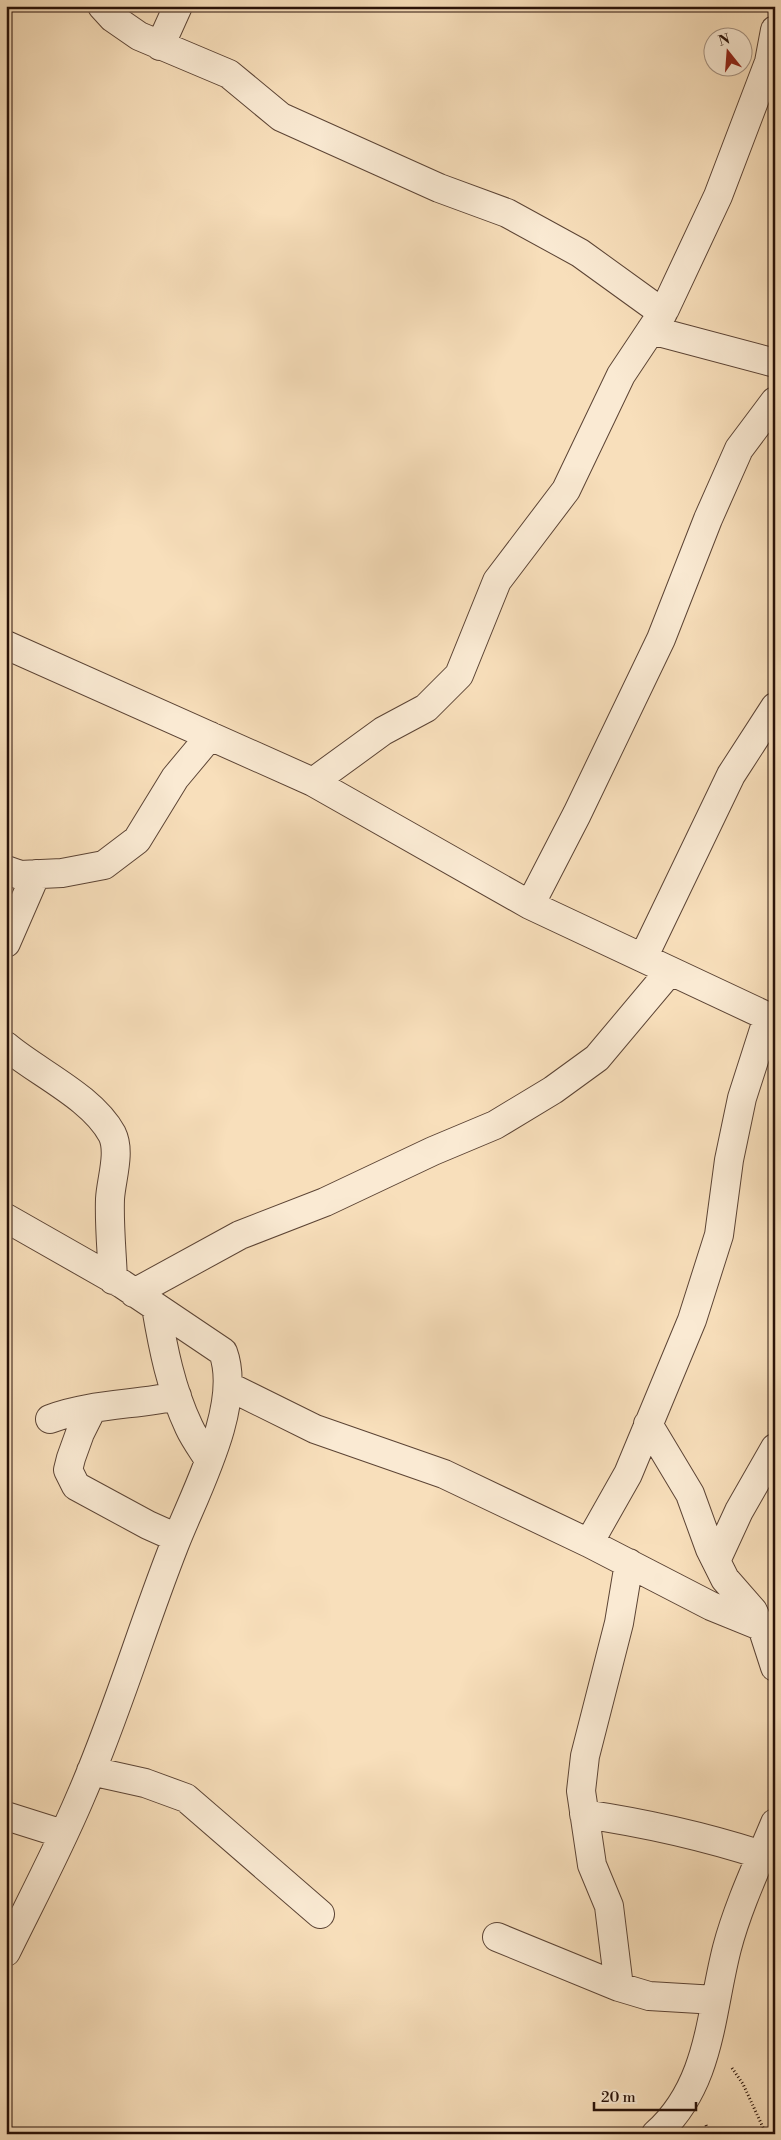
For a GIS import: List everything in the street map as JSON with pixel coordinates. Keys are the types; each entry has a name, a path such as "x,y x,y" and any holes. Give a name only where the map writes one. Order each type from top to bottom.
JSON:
{"street":[{"path":"102,6 113,18 139,36 229,74 281,117 439,188 507,213 580,253 657,322 775,363"},
{"path":"160,46 178,6"},
{"path":"313,782 383,731 426,708 458,675 498,581 566,490 621,375 657,322 718,196 769,62 775,30"},
{"path":"530,905 578,814 661,639 708,519 739,450 775,400"},
{"path":"6,644 313,782 530,905 771,1019 742,1098 729,1160 718,1235 692,1320 628,1474 589,1543"},
{"path":"643,958 731,775 775,707"},
{"path":"6,870 20,876 62,873 104,865 137,840 175,778 210,736"},
{"path":"6,943 36,874"},
{"path":"134,1293 240,1235 324,1202 433,1151 495,1125 553,1090 597,1058 670,971"},
{"path":"6,1046 82,1101 101,1119 113,1136 115,1159 110,1200 134,1293 165,1359 189,1427 209,1460"},
{"path":"6,1218 134,1293 223,1352 226,1360 228,1386 226,1409 209,1460 177,1538 91,1771 6,1952"},
{"path":"228,1386 315,1429 444,1474 589,1543 711,1606 766,1628"},
{"path":"50,1419 72,1411 149,1402 177,1396"},
{"path":"92,1409 80,1433 68,1470 76,1486 140,1521 177,1538"},
{"path":"648,1424 690,1494 716,1562 725,1579 753,1610 766,1628 775,1667"},
{"path":"716,1562 739,1511 775,1448"},
{"path":"619,1987 609,1906 592,1865 581,1791 585,1756 619,1623 629,1563"},
{"path":"91,1771 145,1783 186,1798 320,1914"},
{"path":"584,1814 685,1832 770,1841 727,1947 703,2062 684,2102 656,2134"},
{"path":"6,1816 63,1834"},
{"path":"497,1937 619,1987 649,1996 716,2000"}],"path":[{"path":"706,2048 730,2066 743,2084 766,2133 775,2126"}]}
